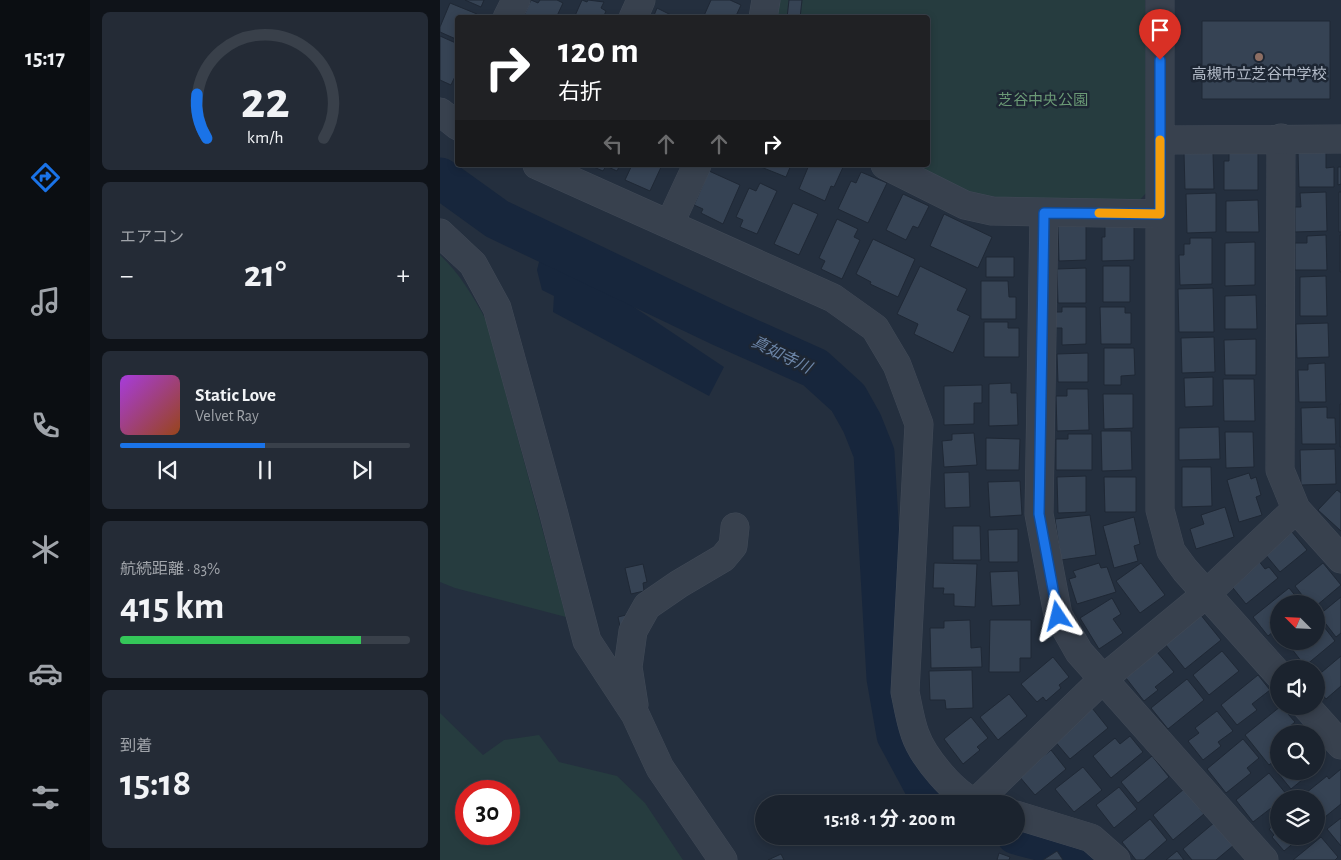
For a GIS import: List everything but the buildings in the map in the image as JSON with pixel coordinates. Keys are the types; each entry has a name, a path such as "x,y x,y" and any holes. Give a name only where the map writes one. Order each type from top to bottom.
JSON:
{"street":[{"path":"508,15 516,0"},
{"path":"634,15 641,0"},
{"path":"764,15 766,0"},
{"path":"1160,0 1160,510 1171,551 1185,570 1270,665"},
{"path":"1281,138 1280,470 1296,509 1341,559"},
{"path":"1160,140 1341,139"},
{"path":"670,223 696,167"},
{"path":"890,167 965,204 992,211 1160,214"},
{"path":"552,168 833,298 875,328 897,365 919,424 905,692 915,735 935,768 965,795"},
{"path":"1044,213 1039,514 1058,616 1079,652 1264,860"},
{"path":"440,233 472,264 497,308 587,641 635,714 660,768 723,860"},
{"path":"984,795 1103,679 1206,594 1296,509"},
{"path":"635,714 628,667 633,631 647,606 679,584 723,558 733,546 735,527"},
{"path":"1314,715 1341,745"},
{"path":"1025,818 1091,838 1116,860"}],"green space":[{"name":"芝谷中央公園","path":"778,0 1145,0 1146,193 1138,202 1004,199 959,189 916,167 930,167 930,15 776,15"},
{"path":"440,255 466,286 486,320 566,617 455,588 440,582"},
{"path":"440,713 483,755 504,740 539,735 559,762 617,776 645,803 683,860 440,860"}],"water":[{"path":"540,258 616,295 724,367 709,396 553,312 554,296 542,290 537,270"}],"waterway":[{"name":"真如寺川","path":"440,178 497,219 719,325 815,368 848,398 862,423 874,453 887,678 897,735 925,787 932,795"},
{"name":"真如寺川","path":"1025,836 1073,849 1087,860"}],"slow traffic":[{"path":"1099,213 1160,214 1160,140"}],"place":[{"name":"高槻市立芝谷中学校","path":"1259,57"}],"route":[{"path":"1058,616 1039,514 1044,213 1160,214 1160,60"}]}
